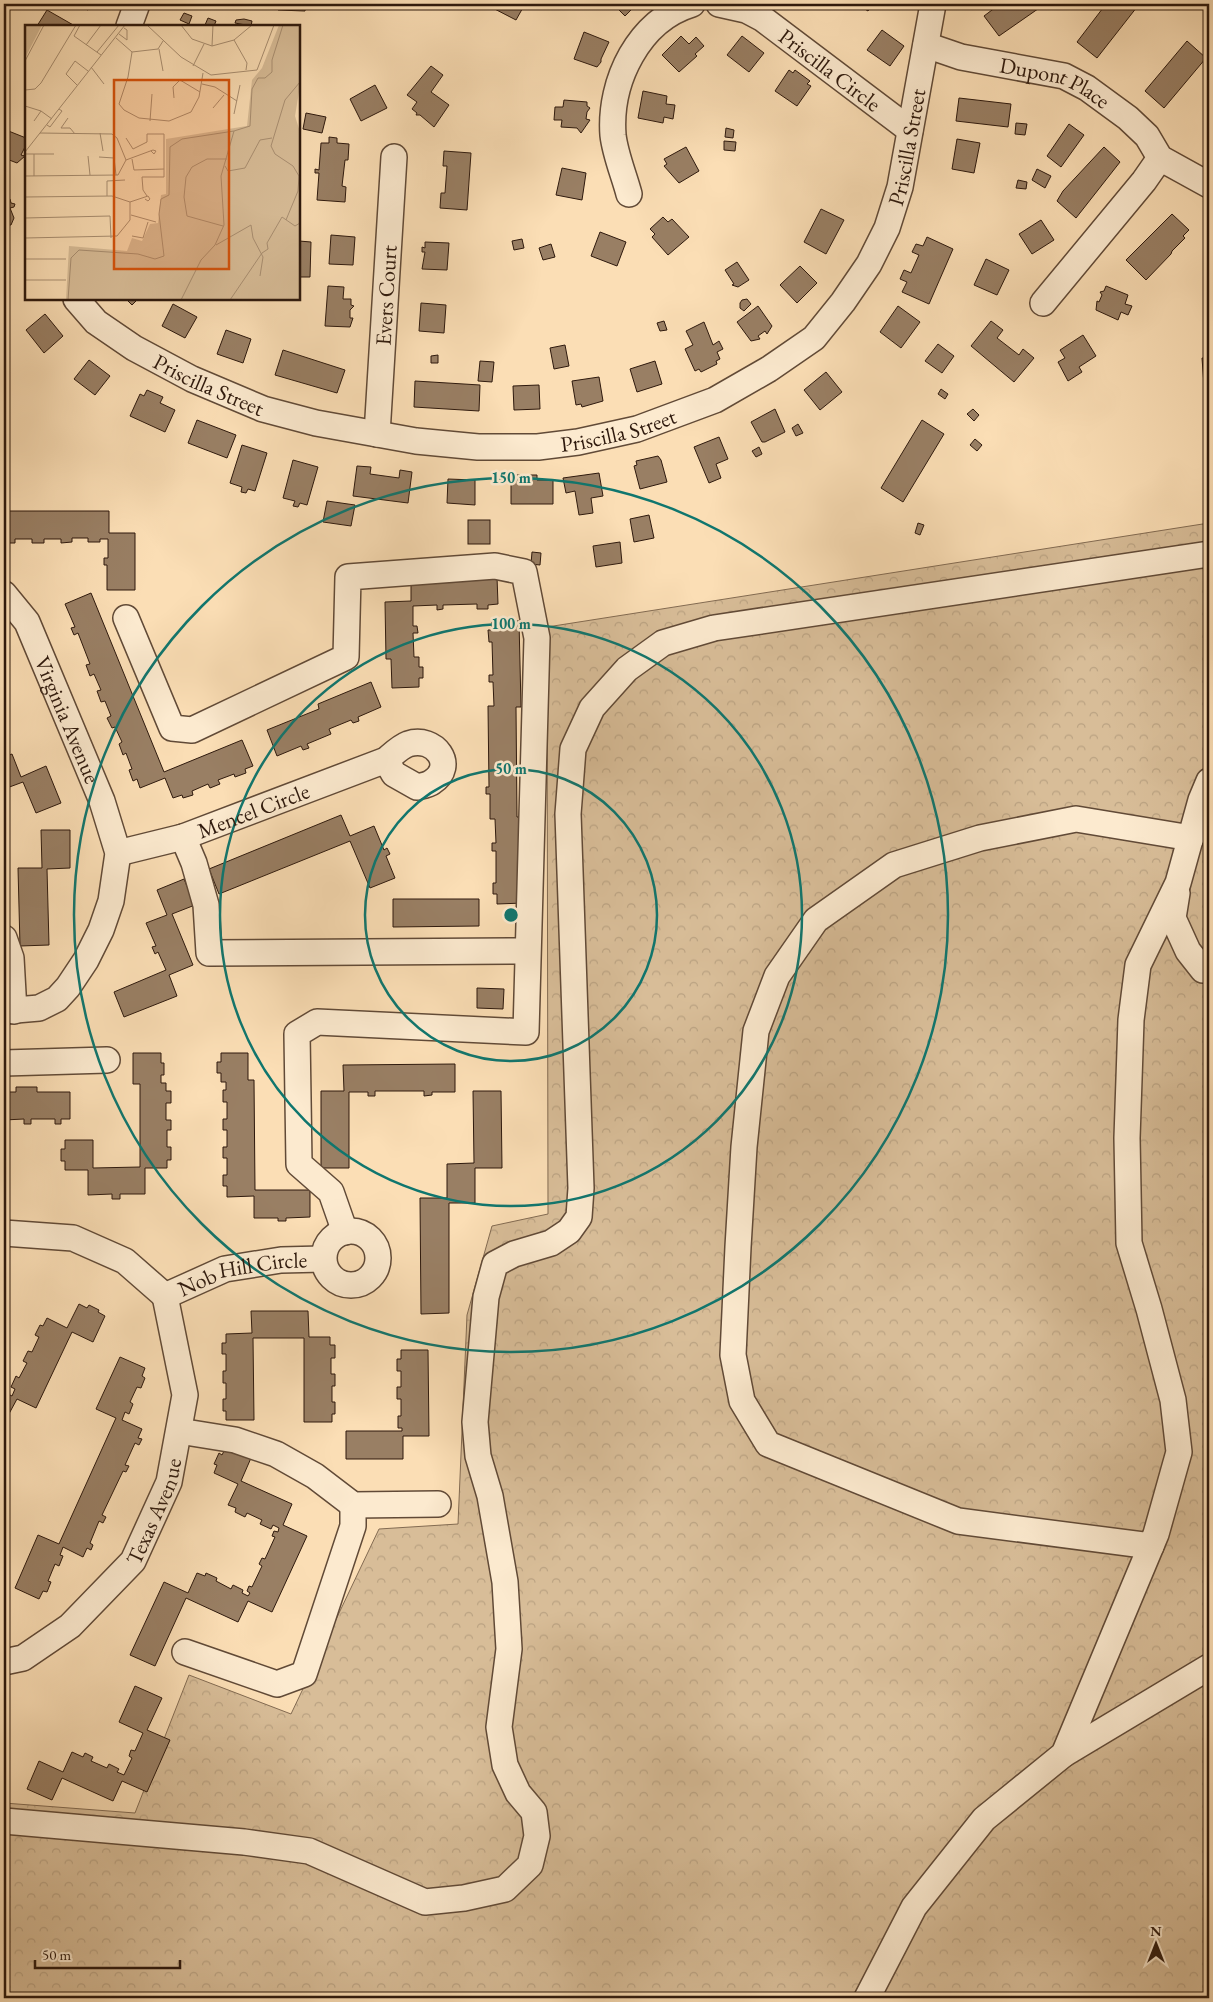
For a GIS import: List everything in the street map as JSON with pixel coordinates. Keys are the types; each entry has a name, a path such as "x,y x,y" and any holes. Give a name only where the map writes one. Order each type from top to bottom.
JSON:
{"street":[{"path":"129,25 137,4"},
{"path":"629,194 613,137 612,117 620,78 627,60 664,16 692,4"},
{"name":"Priscilla Circle","path":"719,4 746,10 763,19 910,130"},
{"name":"Priscilla Street","path":"77,300 96,322 134,348 192,379 263,409 316,424 416,441 478,447 538,447 578,442 637,429 715,400 769,369 814,338 843,302 869,264 887,228 900,187 933,4"},
{"name":"Dupont Place","path":"926,45 961,57 1064,76 1087,88 1128,118 1146,136 1160,158 1209,185"},
{"name":"Evers Court","path":"377,434 394,157"},
{"path":"1043,303 1144,181 1160,158"},
{"path":"4,1820 244,1842 310,1851 425,1902 464,1898 505,1889 530,1865 538,1836 534,1812 518,1794 505,1765 499,1727 509,1649 505,1582 490,1496 478,1456 474,1422 486,1297 496,1264 514,1254 551,1243 569,1231 580,1217 581,1188 568,814 573,749 592,708 627,669 663,643 714,628 1209,554"},
{"path":"126,618 172,728 192,730 346,657 348,577 495,566 524,572 538,638 526,1032 316,1022 296,1034 300,1164 331,1192 345,1232"},
{"name":"Virginia Avenue","path":"4,594 27,622 102,801 118,853"},
{"name":"Mencel Circle","path":"118,853 183,837 386,760"},
{"path":"1209,780 1200,800 1178,883 1173,918 1188,951 1203,970 1209,970"},
{"path":"1151,1546 958,1521 768,1444 742,1401 732,1356 738,1247 744,1147 756,1031 777,976 816,920 894,865 980,838 1076,819 1190,838"},
{"path":"183,837 194,864 206,905 209,953 528,951"},
{"path":"4,938 11,958 9,1011 39,1008 57,999 77,974 104,923 111,901 118,853"},
{"path":"1064,1754 1151,1546 1178,1452 1173,1400 1150,1309 1129,1243 1127,1138 1131,1020 1138,965 1178,883"},
{"path":"4,1063 107,1060"},
{"name":"Nob Hill Circle","path":"345,1232 362,1233 371,1239 377,1248 378,1264 371,1278 362,1284 351,1286 341,1284 332,1278 326,1269 323,1259 325,1248 332,1239 345,1232"},
{"path":"4,1233 73,1238 125,1261 166,1296"},
{"name":"Nob Hill Circle","path":"166,1296 225,1269 281,1260 323,1259"},
{"name":"Texas Avenue","path":"4,1662 23,1658 70,1626 133,1561 169,1482 185,1395 166,1296"},
{"path":"179,1431 235,1440 276,1454 315,1476 353,1505 438,1504"},
{"path":"186,1652 277,1684 304,1674 353,1526 353,1505"},
{"path":"867,1998 914,1907 984,1819 1064,1754 1209,1667"}],"green space":[{"path":"1209,523 1209,1998 4,1998 4,1803 135,1813 189,1675 291,1714 379,1529 458,1524 467,1315 492,1226 548,1214 547,627"}],"building":[{"path":"73,4 90,4 88,10"},
{"path":"278,4 306,4 305,11 278,10"},
{"path":"485,4 525,4 516,20"},
{"path":"613,4 633,4 635,6 625,16"},
{"path":"857,4 873,4 868,11"},
{"path":"1000,4 1045,4 999,36 984,16"},
{"path":"1106,4 1132,4 1137,7 1097,58 1077,42"},
{"path":"47,10 73,25 38,25"},
{"path":"184,13 192,16 189,24 180,20"},
{"path":"208,18 216,21 214,25 205,25"},
{"path":"236,20 252,21 251,25 246,25 235,23"},
{"path":"882,30 904,46 890,66 867,50"},
{"path":"584,32 609,42 597,67 574,59"},
{"path":"681,36 689,44 696,37 704,46 695,54 697,56 679,72 662,55"},
{"path":"742,36 764,53 749,72 727,55"},
{"path":"1187,41 1206,58 1164,108 1145,91"},
{"path":"431,66 443,75 431,92 449,105 434,127 420,115 416,115 417,113 412,109 417,102 407,95"},
{"path":"789,70 793,73 795,70 810,81 807,84 811,86 797,106 775,91"},
{"path":"375,85 387,108 361,121 350,99"},
{"path":"643,91 667,96 666,104 675,105 673,119 664,117 663,123 638,118"},
{"path":"959,98 1011,104 1008,127 956,121"},
{"path":"564,100 587,102 587,106 590,108 586,119 590,120 581,133 577,128 561,127 562,120 554,120 555,107 563,107"},
{"path":"306,113 326,117 322,133 303,129"},
{"path":"1016,123 1027,124 1025,135 1015,134"},
{"path":"1069,124 1084,135 1061,167 1047,156"},
{"path":"726,128 734,130 733,138 725,137"},
{"path":"6,130 25,138 25,147 21,155 25,156 17,163 4,158"},
{"path":"329,137 337,138 337,143 349,144 348,160 345,160 342,186 346,187 345,202 317,200 319,173 315,173 315,169 319,170 321,143 329,143"},
{"path":"957,139 980,143 974,173 952,169"},
{"path":"724,141 736,142 735,151 724,150"},
{"path":"686,147 699,171 679,183 664,166 667,164 664,159"},
{"path":"1104,147 1120,162 1076,218 1057,201 1063,191"},
{"path":"444,151 471,153 467,210 440,208 441,193 445,193 447,166 443,166"},
{"path":"562,168 586,173 582,200 556,195"},
{"path":"1037,169 1051,176 1045,188 1032,180"},
{"path":"1018,180 1027,182 1026,189 1016,188"},
{"path":"4,198 10,199 11,203 15,204 14,207 10,208 14,218 11,225 4,225"},
{"path":"821,209 844,220 826,254 804,242"},
{"path":"1172,214 1189,230 1183,236 1185,238 1146,280 1126,260"},
{"path":"663,217 668,222 672,219 689,237 668,255 652,237 655,234 650,229"},
{"path":"1041,220 1054,240 1032,254 1019,234"},
{"path":"600,232 626,242 617,266 591,256"},
{"path":"331,235 355,237 353,265 329,264"},
{"path":"927,237 953,249 929,304 902,292 907,282 900,279 904,270 911,273 919,255 912,252 916,244 923,246"},
{"path":"522,239 524,248 514,250 512,241"},
{"path":"300,241 311,242 310,277 300,277"},
{"path":"425,242 449,243 447,270 422,269 425,252 422,252 422,247 425,248"},
{"path":"551,244 555,257 543,260 539,248"},
{"path":"986,259 1009,270 997,295 974,285"},
{"path":"737,262 749,280 738,287 732,285 734,284 725,270"},
{"path":"800,266 817,283 797,303 780,285"},
{"path":"328,286 344,287 343,299 351,299 351,305 354,306 350,310 350,318 353,318 350,327 325,326"},
{"path":"1106,286 1128,295 1125,304 1132,306 1128,315 1121,312 1118,320 1096,310 1097,301 1099,302 1102,295 1100,292 1104,291"},
{"path":"747,299 751,304 744,311 740,308 740,303 742,300"},
{"path":"127,300 137,300 132,305"},
{"path":"421,303 446,305 444,333 419,331"},
{"path":"173,304 197,317 185,338 162,326"},
{"path":"758,306 772,326 767,334 765,331 758,336 760,339 751,341 737,322"},
{"path":"898,306 920,322 901,348 880,332"},
{"path":"45,314 63,336 44,353 26,330"},
{"path":"664,321 667,330 660,331 657,323"},
{"path":"991,321 1003,330 997,338 1019,355 1023,349 1034,358 1014,382 971,346"},
{"path":"704,322 713,345 719,341 723,349 717,352 720,359 716,361 717,364 701,372 699,369 695,371 685,349 693,345 686,331"},
{"path":"226,330 251,339 243,363 217,354"},
{"path":"1083,335 1096,356 1079,367 1082,372 1068,381 1058,362 1065,358 1060,350"},
{"path":"938,344 954,356 942,373 925,361"},
{"path":"565,345 569,366 554,369 550,348"},
{"path":"283,350 345,370 337,393 275,375"},
{"path":"438,355 438,363 431,363 431,356"},
{"path":"1202,358 1209,358 1209,385 1204,385"},
{"path":"89,360 110,376 95,395 74,379"},
{"path":"480,361 494,362 492,382 478,381"},
{"path":"655,361 662,384 637,392 630,369"},
{"path":"826,372 842,392 820,410 804,390"},
{"path":"599,377 603,401 582,407 581,404 576,405 572,381"},
{"path":"415,381 480,385 479,411 414,407"},
{"path":"539,385 540,409 514,410 513,386"},
{"path":"941,389 948,394 945,399 938,394"},
{"path":"147,390 163,397 160,403 175,410 165,432 130,416 140,394 144,396"},
{"path":"775,409 785,432 762,442 751,422"},
{"path":"973,409 979,415 974,421 967,414"},
{"path":"197,420 236,435 227,458 188,443"},
{"path":"922,420 944,434 903,502 881,488"},
{"path":"798,424 803,433 796,436 792,428"},
{"path":"719,437 728,459 716,464 721,478 709,483 694,447"},
{"path":"975,439 982,445 977,451 970,445"},
{"path":"242,445 267,453 255,491 248,489 246,493 241,492 242,487 230,483"},
{"path":"759,447 762,454 756,457 752,451"},
{"path":"658,456 661,460 667,482 640,489 634,466 637,465 636,461"},
{"path":"293,460 318,467 307,505 300,503 298,507 293,506 295,501 283,498"},
{"path":"357,466 371,467 370,474 399,478 400,470 412,472 408,503 353,496"},
{"path":"599,473 603,496 591,498 593,513 579,515 575,491 566,493 563,478"},
{"path":"515,475 537,475 537,480 553,480 553,504 511,504 511,480 515,480"},
{"path":"448,479 475,480 475,505 447,503"},
{"path":"327,501 355,505 351,526 323,522"},
{"path":"4,511 109,511 109,533 135,533 135,590 107,590 107,565 104,565 104,558 108,558 108,539 100,539 100,542 88,542 88,538 72,538 72,542 61,543 61,539 44,539 44,543 32,543 32,539 15,539 15,543 4,543"},
{"path":"649,515 654,538 634,542 630,519"},
{"path":"468,520 490,520 490,544 468,544"},
{"path":"918,523 924,525 920,535 915,533"},
{"path":"620,542 622,563 596,567 593,546"},
{"path":"532,552 541,553 540,565 531,564"},
{"path":"497,577 498,604 488,605 488,609 477,609 477,604 443,605 443,609 437,610 437,605 413,606 413,626 417,626 418,633 413,633 414,657 419,657 419,667 423,667 423,678 419,678 419,687 392,688 391,659 386,659 385,602 411,601 411,579"},
{"path":"91,593 164,772 242,740 253,766 245,769 246,773 235,777 234,774 218,780 220,784 210,788 208,784 192,791 193,795 183,798 182,795 173,798 165,778 140,788 137,779 133,781 129,770 132,769 126,753 123,755 119,744 122,742 115,727 112,728 107,718 111,716 105,701 101,702 97,691 101,690 94,674 90,676 86,665 90,664 78,633 74,635 71,628 75,627 65,604"},
{"path":"492,621 519,621 521,707 516,707 517,817 523,817 524,903 497,904 497,894 493,894 493,883 496,883 496,851 492,851 492,843 496,843 495,819 490,819 490,794 486,794 486,787 489,787 488,706 494,706 493,682 489,682 489,675 493,675 492,642 489,642 488,630 492,630"},
{"path":"371,682 381,707 358,717 359,721 353,723 351,720 329,729 331,734 307,744 309,748 303,750 301,746 277,756 267,730 319,709 318,704"},
{"path":"12,754 21,777 46,766 61,803 36,813 23,782 4,789 4,757"},
{"path":"341,815 350,836 374,826 384,850 387,848 390,854 386,856 395,878 370,888 350,841 219,894 209,869"},
{"path":"41,830 70,830 70,868 47,869 49,945 20,946 18,868 42,868"},
{"path":"184,879 195,905 172,914 193,965 169,975 177,996 124,1017 114,992 166,970 158,952 155,954 152,947 156,946 146,923 167,915 157,890"},
{"path":"393,899 479,899 479,926 393,927"},
{"path":"477,988 504,989 503,1009 477,1008"},
{"path":"133,1053 161,1053 161,1063 164,1063 164,1075 161,1075 161,1083 166,1083 166,1091 171,1091 171,1103 166,1103 166,1120 171,1120 171,1130 167,1130 167,1147 171,1147 171,1160 167,1160 167,1168 145,1168 145,1194 120,1194 120,1199 112,1199 112,1194 88,1195 88,1170 65,1170 65,1161 61,1161 61,1149 65,1149 65,1140 93,1140 93,1168 140,1167 140,1084 133,1084"},
{"path":"221,1053 248,1053 248,1080 254,1080 255,1190 310,1190 310,1217 286,1218 286,1221 278,1221 278,1218 254,1218 254,1196 227,1197 227,1186 223,1186 223,1175 227,1175 227,1158 223,1158 223,1147 227,1147 227,1130 223,1130 223,1119 227,1119 227,1102 223,1102 223,1090 226,1090 226,1082 221,1082 221,1073 217,1073 217,1062 221,1062"},
{"path":"455,1064 455,1092 432,1092 432,1095 424,1096 424,1091 375,1091 375,1096 368,1096 368,1092 349,1092 349,1168 321,1168 321,1091 344,1091 343,1065"},
{"path":"16,1087 37,1087 37,1092 70,1092 70,1119 61,1119 61,1124 55,1124 55,1119 31,1119 31,1124 24,1124 24,1119 4,1120 4,1092 16,1092"},
{"path":"473,1091 501,1091 502,1168 475,1168 475,1203 449,1203 449,1313 421,1314 420,1198 447,1198 447,1164 474,1163"},
{"path":"79,1304 87,1308 89,1305 99,1310 98,1312 105,1316 93,1342 72,1332 36,1408 17,1399 4,1423 4,1392 12,1396 15,1389 11,1387 16,1376 19,1378 27,1363 23,1361 28,1351 32,1352 39,1337 35,1335 40,1325 43,1326 47,1318 67,1328"},
{"path":"251,1311 308,1311 309,1337 330,1337 330,1345 335,1345 335,1358 331,1358 331,1374 335,1374 335,1386 332,1386 332,1402 335,1402 335,1414 332,1414 332,1422 304,1422 304,1338 253,1338 254,1420 226,1420 226,1411 223,1411 223,1399 226,1399 226,1383 223,1383 223,1371 226,1371 226,1354 222,1354 222,1343 226,1343 226,1334 252,1333"},
{"path":"401,1350 428,1350 429,1436 403,1436 403,1459 346,1459 346,1431 402,1431 402,1428 398,1428 398,1416 401,1416 401,1399 397,1399 397,1387 401,1387 401,1371 397,1371 397,1359 401,1359"},
{"path":"120,1357 145,1368 142,1376 145,1378 141,1388 137,1387 130,1402 133,1404 129,1414 125,1412 122,1420 142,1429 138,1438 142,1439 139,1445 135,1443 125,1465 129,1466 126,1472 123,1471 102,1515 106,1517 103,1523 99,1521 90,1543 93,1545 91,1550 87,1548 83,1557 63,1547 60,1555 63,1556 59,1566 55,1564 48,1581 51,1582 47,1592 43,1591 39,1599 15,1588 38,1535 59,1544 116,1418 96,1409"},
{"path":"226,1447 251,1458 241,1481 292,1504 283,1525 307,1536 272,1612 248,1601 238,1622 186,1598 155,1666 130,1655 164,1582 188,1593 197,1573 205,1576 206,1573 217,1578 216,1581 231,1589 233,1585 243,1590 242,1593 248,1596 250,1593 247,1591 249,1586 252,1587 262,1566 259,1564 262,1558 265,1559 275,1537 272,1536 274,1531 278,1532 279,1528 273,1525 271,1529 260,1524 262,1520 247,1513 245,1517 235,1512 236,1508 228,1505 238,1484 214,1473 217,1465 214,1464 219,1453 222,1455"},
{"path":"135,1686 162,1698 147,1730 170,1740 147,1792 122,1781 113,1801 62,1778 52,1800 27,1789 39,1761 63,1772 72,1752 83,1757 85,1753 93,1757 91,1761 107,1768 109,1764 119,1769 117,1772 124,1775 132,1758 129,1756 131,1750 135,1751 143,1733 119,1722"}]}
